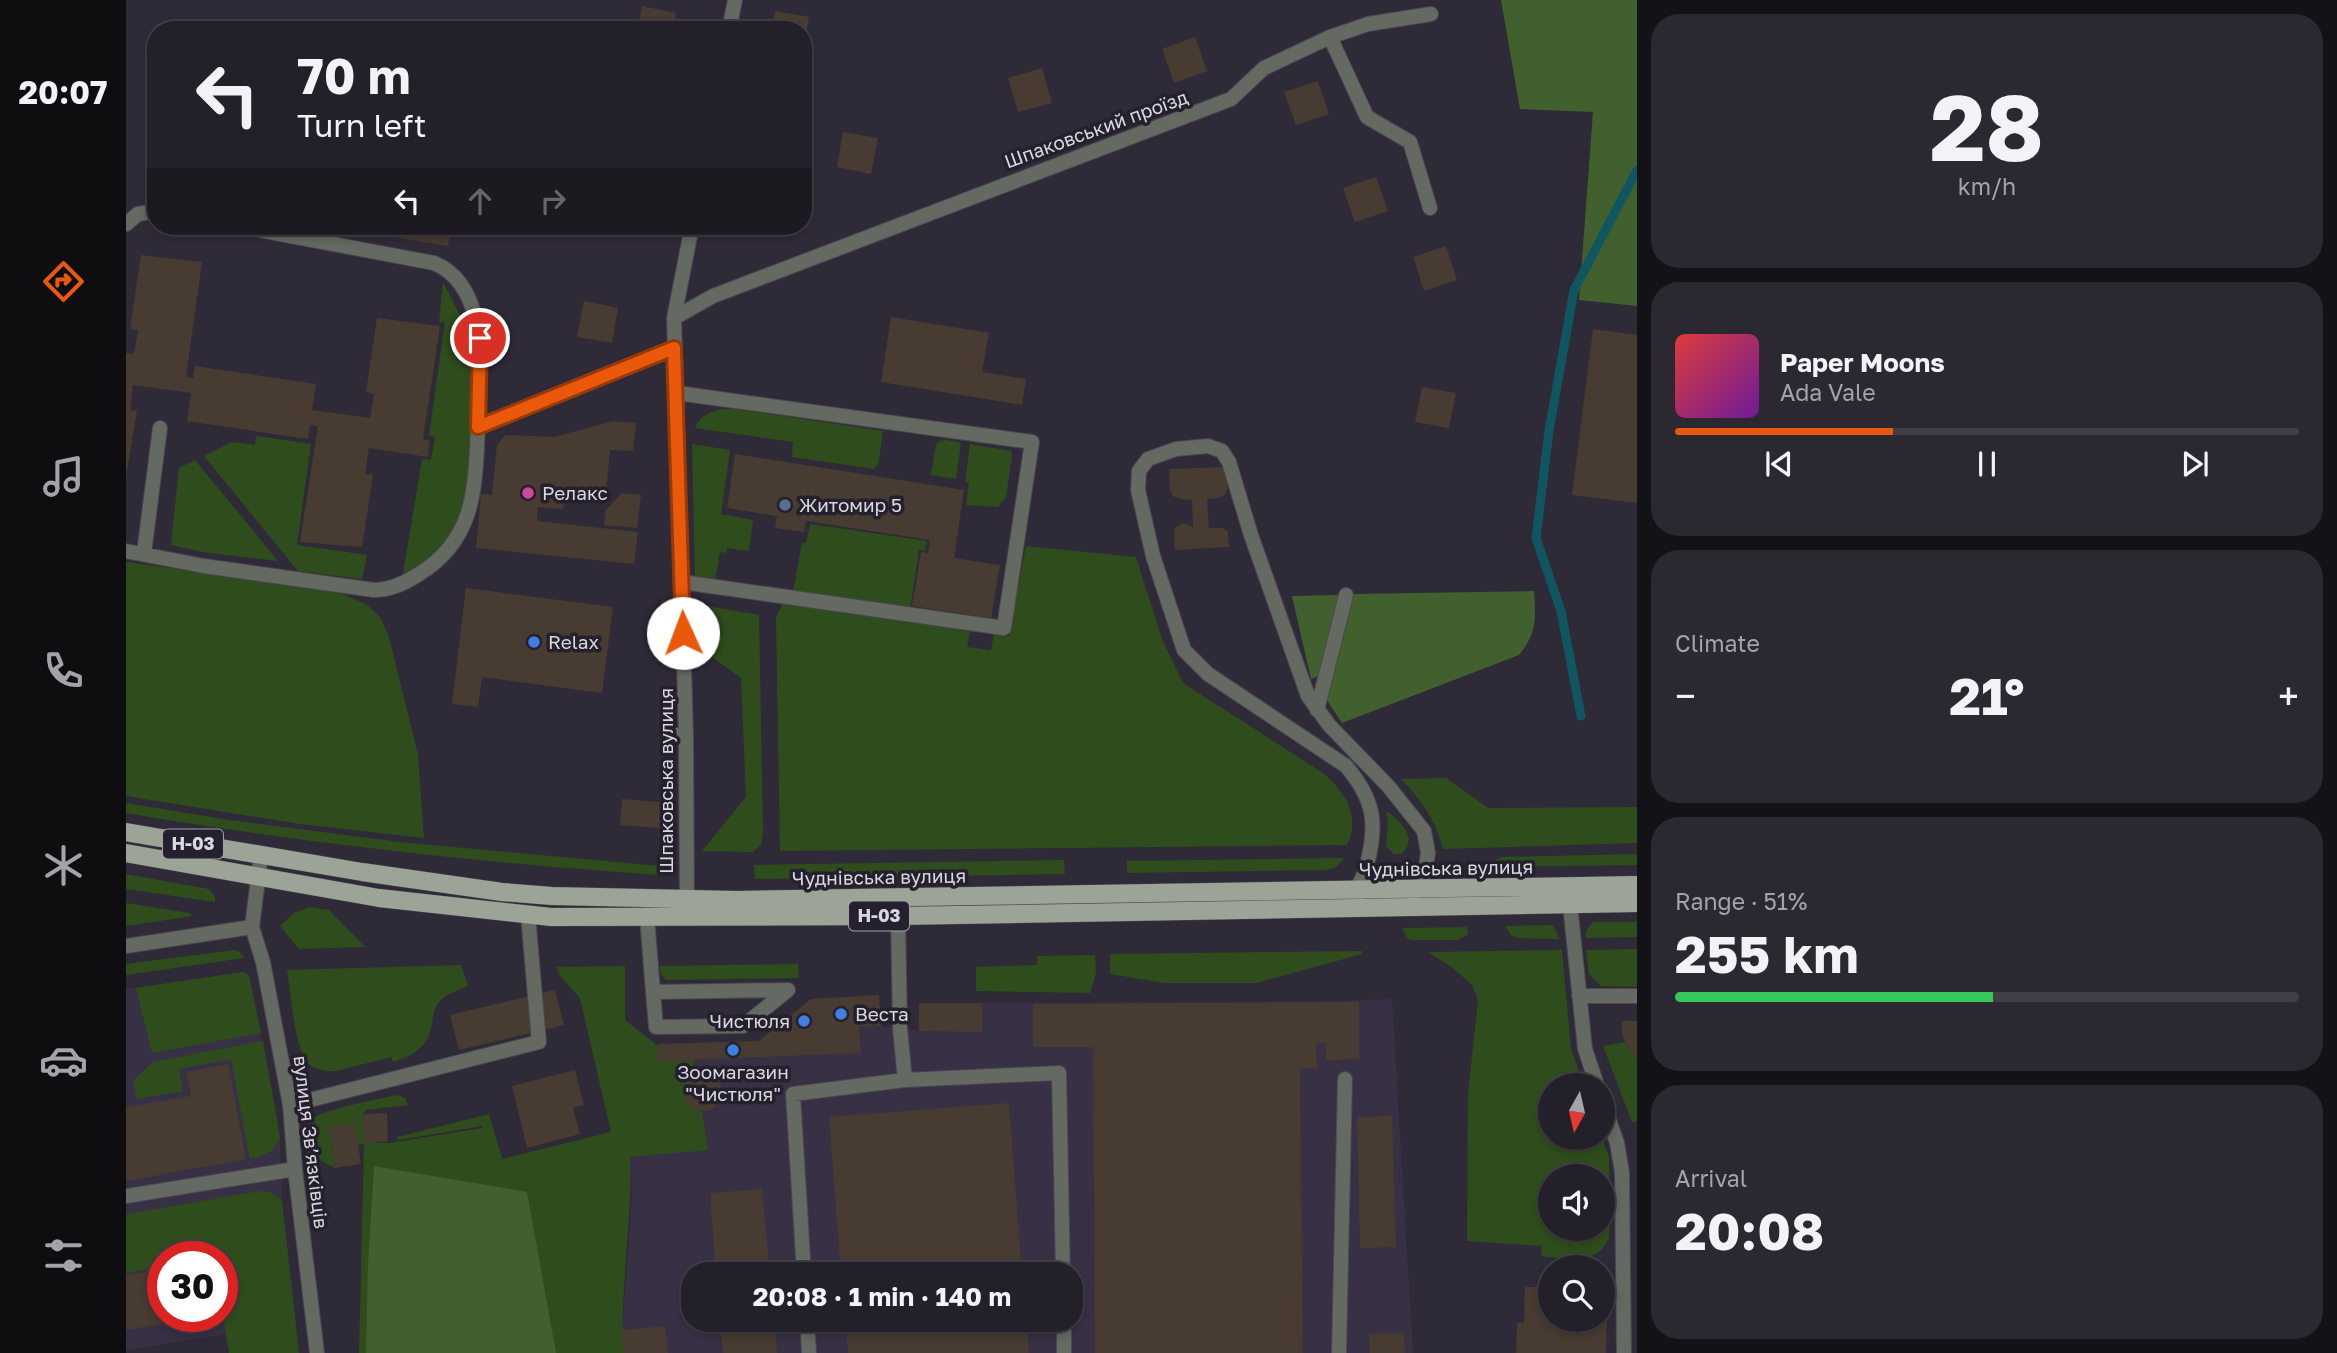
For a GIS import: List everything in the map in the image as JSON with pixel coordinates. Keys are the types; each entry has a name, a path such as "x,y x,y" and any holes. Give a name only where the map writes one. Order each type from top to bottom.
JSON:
{"main road":[{"name":"Чуднівська вулиця","path":"126,832 502,892 686,908 898,916 1357,899 1419,889 1637,885"},
{"name":"Чуднівська вулиця","path":"126,853 379,898 528,915 647,917 686,908 1357,899 1399,908 1637,903"}],"street":[{"path":"730,21 734,0"},
{"name":"Шпаковський проїзд","path":"674,318 713,296 1231,99 1264,68 1330,37 1368,24 1431,14"},
{"path":"1330,37 1367,117 1409,142 1430,208"},
{"path":"126,223 138,214 147,212"},
{"path":"126,551 204,566 374,590 392,588 426,570 442,558 460,534 468,515 475,483 480,338 460,281 447,268 434,263 285,235"},
{"name":"Шпаковська вулиця","path":"686,908 679,735 682,582 674,318 690,235"},
{"path":"478,427 674,348"},
{"path":"677,393 1032,442 1004,628 682,582"},
{"path":"144,553 160,428"},
{"path":"1357,899 1369,855 1373,823 1371,804 1362,785 1346,766 1208,674 1184,650 1153,556 1138,490 1139,471 1148,459 1176,449 1208,446 1222,451 1229,462 1301,681 1317,710 1389,787 1424,831 1428,853 1425,872 1419,889 1410,901 1399,908"},
{"path":"1317,710 1346,595"},
{"path":"1301,681 1310,690 1325,680"},
{"name":"вулиця Звʼязківців","path":"261,855 252,927 262,962 290,1105 317,1353"},
{"path":"1570,904 1585,1049 1593,1073"},
{"path":"290,1105 539,1042 528,915"},
{"path":"898,916 900,1028 905,1080"},
{"path":"647,917 653,992 656,1027 743,1026 788,990 653,992"},
{"path":"126,946 252,927"},
{"path":"1579,996 1637,996"},
{"path":"803,1262 793,1094 905,1080 1059,1073 1063,1262"},
{"path":"1339,1353 1345,1079"},
{"path":"1615,1137 1622,1172 1624,1353"},
{"path":"126,1196 295,1169"},
{"path":"808,1332 809,1353"},
{"path":"1064,1332 1064,1353"}],"shaded area":[{"path":"243,972 249,975 280,1137 282,1201 296,1323 126,1350 126,989"},
{"path":"879,995 881,1026 918,1031 919,1003 1303,1002 1392,999 1413,1353 624,1353 622,1330 632,1198 630,1157 665,1154 658,1044 759,1041 811,999"}],"green space":[{"path":"1501,0 1637,0 1637,306 1579,300 1593,112 1520,109"},
{"path":"443,282 464,325 471,352 470,475 460,521 450,539 429,560 403,574 422,459 431,460 435,437 429,435 445,323 439,322"},
{"path":"723,409 883,431 878,466 875,466 875,469 792,457 793,442 695,428 706,415"},
{"path":"256,436 311,444 297,545 367,555 362,579 298,571 204,456 232,442 255,445"},
{"path":"946,440 961,443 956,479 931,475 936,444"},
{"path":"692,444 730,450 721,514 753,520 749,551 727,548 726,553 720,552 715,579 695,577"},
{"path":"970,444 1011,451 1006,497 998,507 966,505 969,483 965,482"},
{"path":"195,460 278,561 202,552 171,545 179,468"},
{"path":"810,524 927,541 925,551 919,550 910,610 793,592 802,543 806,543"},
{"path":"1026,546 1136,557 1162,639 1183,683 1331,780 1344,796 1351,814 1351,834 1347,845 780,851 776,617 782,605 788,602 970,631 967,647 991,650 994,635 1009,636"},
{"path":"126,562 307,587 342,594 366,604 380,617 389,637 418,755 424,838 300,824 126,796"},
{"path":"1534,591 1534,625 1529,640 1519,655 1342,723 1326,699 1353,594"},
{"path":"1339,595 1319,676 1311,679 1292,596"},
{"path":"696,604 759,615 763,833 761,845 753,852 702,851 746,797 741,678 696,645"},
{"path":"1446,778 1488,808 1637,807 1637,843 1443,849 1427,811 1401,779"},
{"path":"126,803 229,820 400,842 670,867 659,875 392,851 126,813"},
{"path":"1388,812 1403,826 1408,837 1406,848 1401,854 1394,854 1386,846"},
{"path":"1637,854 1637,865 1492,867 1495,860 1501,857"},
{"path":"1345,858 1335,868 1326,870 1127,873 1127,861"},
{"path":"1064,860 1065,874 755,879 754,865"},
{"path":"126,874 209,889 215,902 126,889"},
{"path":"126,903 189,913 193,916 126,926"},
{"path":"309,907 329,910 365,947 299,949 280,926 294,913"},
{"path":"1593,922 1637,922 1637,937 1585,938 1587,929"},
{"path":"1553,925 1560,939 1517,938 1511,935 1505,926"},
{"path":"1467,927 1468,934 1458,940 1412,940 1408,939 1402,928"},
{"path":"1637,949 1637,987 1601,986 1589,974 1586,950"},
{"path":"235,950 244,958 126,975 126,964"},
{"path":"1562,950 1571,1049 1580,1073 1538,1073 1538,1150 1606,1150 1609,1164 1538,1164 1538,1241 1607,1241 1598,1253 1541,1255 1542,1246 1467,1241 1468,1094 1478,1000 1472,985 1453,968 1428,952"},
{"path":"1362,951 1362,954 1256,983 1165,983 1110,974 1110,954"},
{"path":"1095,955 1096,973 1090,993 976,991 976,967 1037,965 1037,956"},
{"path":"798,964 799,978 666,980 660,973 660,966"},
{"path":"461,965 468,986 449,994 439,1002 428,1038 414,1053 393,1062 391,1057 336,1071 316,1068 305,1058 297,1035 287,970"},
{"path":"625,966 625,1020 658,1046 659,1061 693,1060 696,1074 688,1081 685,1093 690,1106 702,1112 708,1150 630,1157 630,1206 623,1304 624,1353 359,1353 364,1144 358,1145 329,1127 335,1168 307,1153 306,1132 311,1120 338,1108 398,1095 405,1098 408,1105 366,1110 363,1114 364,1143 389,1143 483,1128 482,1126 398,1140 397,1137 489,1114 502,1159 611,1132 580,998 560,976 556,967"},
{"path":"243,972 249,975 261,1033 152,1053 136,988"},
{"path":"263,1041 280,1137 275,1147 264,1154 250,1159 231,1059 179,1069 183,1091 137,1099 133,1081 153,1062"},
{"path":"1625,1042 1637,1060 1637,1122 1632,1122 1603,1046"},
{"path":"374,1166 527,1192 556,1353 366,1353"},
{"path":"260,1191 270,1192 282,1201 299,1353 229,1353 226,1332 238,1332 238,1241 147,1241 147,1269 126,1273 126,1214"}],"building":[{"path":"642,6 676,13 675,21 640,21"},
{"path":"775,11 809,17 808,21 773,21"},
{"path":"1195,37 1207,71 1174,83 1162,49"},
{"path":"1042,68 1052,103 1018,112 1008,78"},
{"path":"1318,81 1329,114 1296,125 1284,92"},
{"path":"843,132 878,138 871,174 837,167"},
{"path":"1376,177 1388,211 1355,222 1343,188"},
{"path":"381,235 450,235 448,246"},
{"path":"1446,246 1457,280 1424,291 1413,257"},
{"path":"141,255 202,262 186,377 193,378 195,366 316,384 312,410 370,418 374,394 366,392 377,318 440,326 423,439 430,441 428,457 369,448 365,474 373,475 362,547 300,542 318,426 310,425 308,439 187,421 191,393 133,385 130,410 137,411 126,476 126,353 134,354 138,330 130,329"},
{"path":"584,301 618,308 612,343 577,337"},
{"path":"891,317 989,333 982,372 1026,379 1022,405 881,382"},
{"path":"1593,329 1637,335 1637,503 1572,495"},
{"path":"1422,387 1456,393 1449,428 1415,422"},
{"name":"Релакс","path":"613,421 636,423 633,451 610,450 606,492 565,488 563,509 538,507 537,521 638,532 634,564 476,548 481,494 492,495 497,445 505,435 554,437"},
{"path":"735,454 964,490 954,558 1000,565 991,618 912,606 921,552 928,553 930,540 806,521 804,532 775,528 777,516 727,508"},
{"path":"1227,467 1226,494 1207,499 1209,528 1223,528 1228,532 1229,547 1175,550 1174,530 1177,526 1184,523 1193,527 1192,500 1173,496 1170,491 1169,469"},
{"path":"622,493 641,495 637,528 604,525 606,510"},
{"name":"Relax","path":"466,588 613,607 602,693 482,677 478,707 452,704"},
{"path":"622,799 672,803 670,829 620,825"},
{"path":"555,990 564,1025 459,1050 450,1015"},
{"path":"879,995 881,1026 859,1027 861,1053 658,1061 658,1044 759,1041 811,999"},
{"path":"1359,1002 1359,1059 1326,1060 1326,1043 1316,1043 1317,1068 1300,1068 1303,1353 1095,1353 1093,1047 1033,1047 1033,1004"},
{"path":"919,1003 982,1003 982,1032 919,1031"},
{"path":"1622,1021 1637,1021 1637,1060 1622,1034"},
{"path":"228,1064 246,1159 126,1181 126,1107 191,1096 186,1072"},
{"path":"575,1070 584,1105 573,1108 580,1134 527,1148 512,1086"},
{"path":"703,1073 717,1078 722,1092 717,1106 703,1111 689,1106 684,1092 689,1078"},
{"path":"1009,1103 1021,1262 840,1262 829,1117"},
{"path":"387,1113 388,1141 364,1144 363,1114"},
{"path":"1392,1116 1396,1247 1360,1248 1357,1117"},
{"path":"355,1123 361,1164 335,1168 329,1127"},
{"path":"762,1189 769,1262 715,1262 710,1193"},
{"path":"147,1272 147,1326 126,1330 126,1275"},
{"path":"1525,1287 1538,1287 1538,1332 1607,1332 1606,1353 1516,1353 1517,1323 1524,1323"},
{"path":"665,1326 668,1353 624,1353 622,1330"},
{"path":"721,1332 775,1332 777,1353 723,1353"},
{"path":"846,1332 1027,1332 1029,1353 848,1353"},
{"path":"1404,1333 1405,1353 1370,1353 1369,1334"}],"waterway":[{"path":"1581,716 1561,611 1536,538 1549,431 1574,290 1637,170"}],"place":[{"name":"Релакс","path":"528,493"},
{"name":"Житомир 5","path":"785,505"},
{"name":"Relax","path":"534,642"},
{"name":"Веста","path":"841,1014"},
{"name":"Чистюля","path":"804,1021"},
{"name":"Зоомагазин \"Чистюля\"","path":"733,1050"}],"route":[{"path":"480,338 478,427 674,348 683,633"}]}
